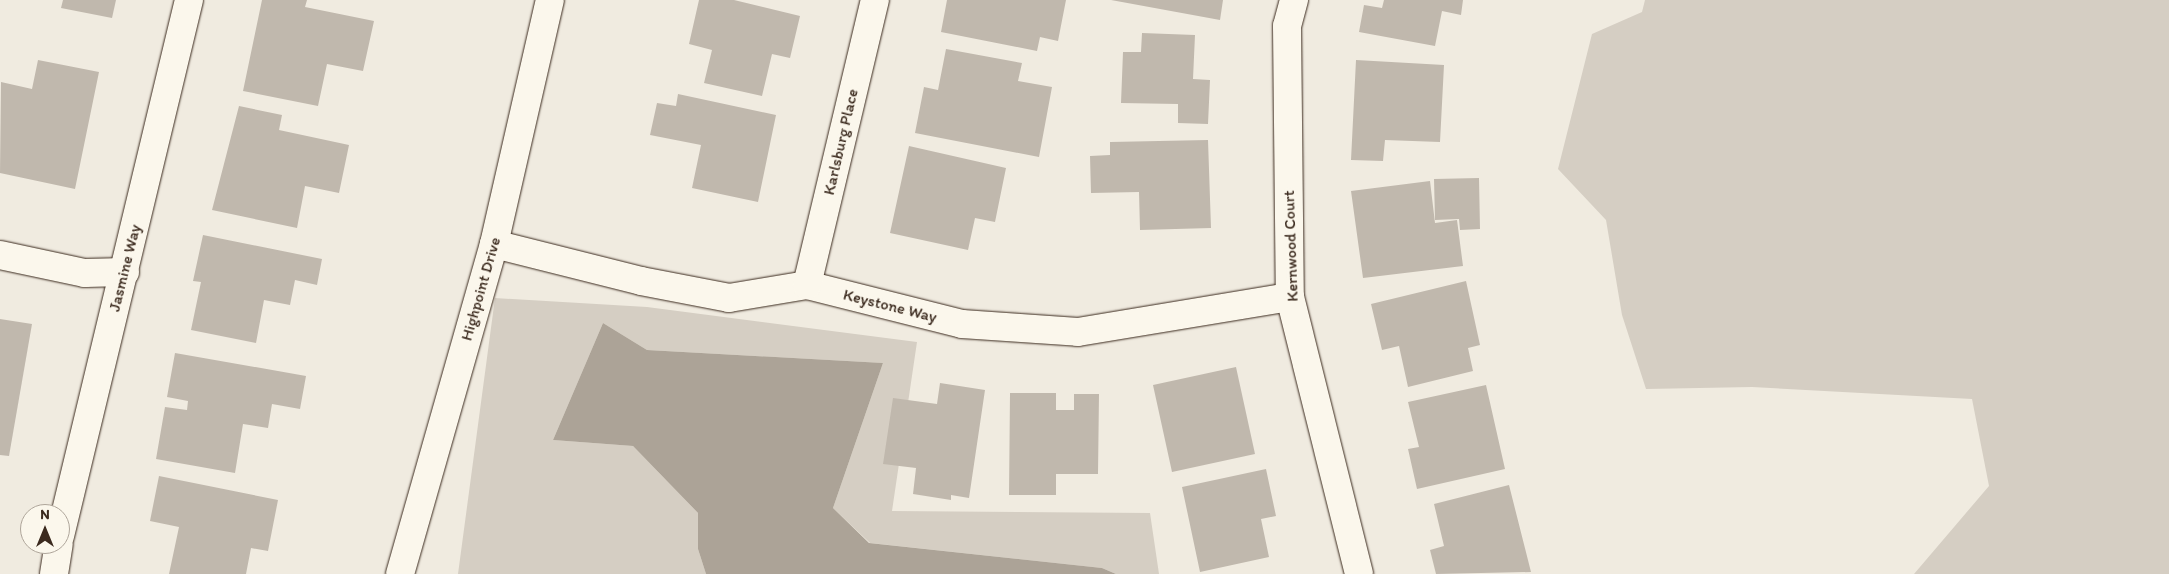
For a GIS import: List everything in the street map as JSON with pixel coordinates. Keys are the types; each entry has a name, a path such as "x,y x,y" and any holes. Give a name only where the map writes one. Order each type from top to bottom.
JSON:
{"street":[{"name":"Jasmine Way","path":"68,504 189,0"},
{"name":"Highpoint Drive","path":"400,574 494,244 550,0"},
{"name":"Karlsburg Place","path":"807,284 875,0"},
{"name":"Kernwood Court","path":"1294,0 1288,26 1290,297 1359,574"},
{"name":"Keystone Way","path":"494,244 640,281 729,298 807,284 962,324 1078,332 1290,297"},
{"path":"0,255 85,273 124,272"},
{"path":"54,574 57,554"}],"shaded area":[{"path":"1645,0 2169,0 2169,574 1914,574 1989,486 1972,399 1752,387 1646,389 1622,315 1606,220 1558,169 1592,34 1642,12"},
{"path":"495,298 647,307 917,342 892,511 1150,513 1159,574 1116,574 1102,568 870,543 833,508 883,363 647,350 603,323 553,440 633,446 698,513 698,549 706,574 458,574"},
{"path":"603,323 647,350 883,363 833,508 869,543 1102,568 1116,574 706,574 698,549 698,513 633,446 553,440"}],"building":[{"path":"63,0 116,0 112,18 61,8"},
{"path":"262,0 307,0 305,7 374,21 363,71 327,64 318,106 243,91"},
{"path":"699,0 734,0 800,16 790,58 772,54 762,96 704,83 712,50 689,44"},
{"path":"947,0 1066,0 1058,41 1040,37 1037,51 941,32"},
{"path":"1111,0 1223,0 1220,20"},
{"path":"1384,0 1463,0 1461,15 1442,11 1435,46 1359,32 1364,5 1382,8"},
{"path":"1142,33 1195,35 1193,79 1210,80 1208,124 1178,123 1178,104 1121,103 1123,52 1141,52"},
{"path":"946,49 1022,63 1018,81 1052,87 1039,157 915,133 924,87 938,90"},
{"path":"38,60 99,72 75,189 0,173 1,82 32,89"},
{"path":"1356,60 1444,65 1440,142 1385,140 1383,161 1351,160"},
{"path":"678,94 776,115 758,202 692,188 701,145 650,135 657,103 676,106"},
{"path":"239,106 282,115 279,130 349,145 339,193 305,186 297,228 212,210"},
{"path":"1208,140 1211,228 1140,230 1139,192 1091,193 1090,156 1110,155 1110,142"},
{"path":"909,146 1006,168 995,222 975,218 968,250 890,233"},
{"path":"1479,178 1480,229 1460,230 1459,219 1435,220 1434,179"},
{"path":"1430,181 1435,223 1457,220 1463,266 1363,278 1351,191"},
{"path":"203,235 322,259 317,285 295,280 290,305 264,300 256,343 191,330 201,282 193,281"},
{"path":"1466,281 1480,345 1468,348 1473,371 1408,387 1399,346 1382,350 1371,304"},
{"path":"0,319 32,324 9,456 0,455"},
{"path":"175,353 306,376 300,409 272,404 268,428 243,424 235,473 156,459 165,407 187,410 188,401 167,397"},
{"path":"1236,367 1255,454 1172,472 1153,385"},
{"path":"940,383 985,390 969,498 951,495 951,500 913,494 916,468 883,464 893,398 937,404"},
{"path":"1486,385 1505,469 1417,489 1408,449 1419,447 1408,402"},
{"path":"1010,393 1056,393 1056,410 1074,410 1074,394 1099,394 1098,474 1056,474 1056,495 1009,495"},
{"path":"1266,469 1276,516 1261,519 1269,557 1200,572 1182,487"},
{"path":"159,476 278,500 268,551 251,548 246,574 169,574 179,527 150,521"},
{"path":"1509,485 1531,572 1436,574 1430,550 1444,546 1434,504"}]}
